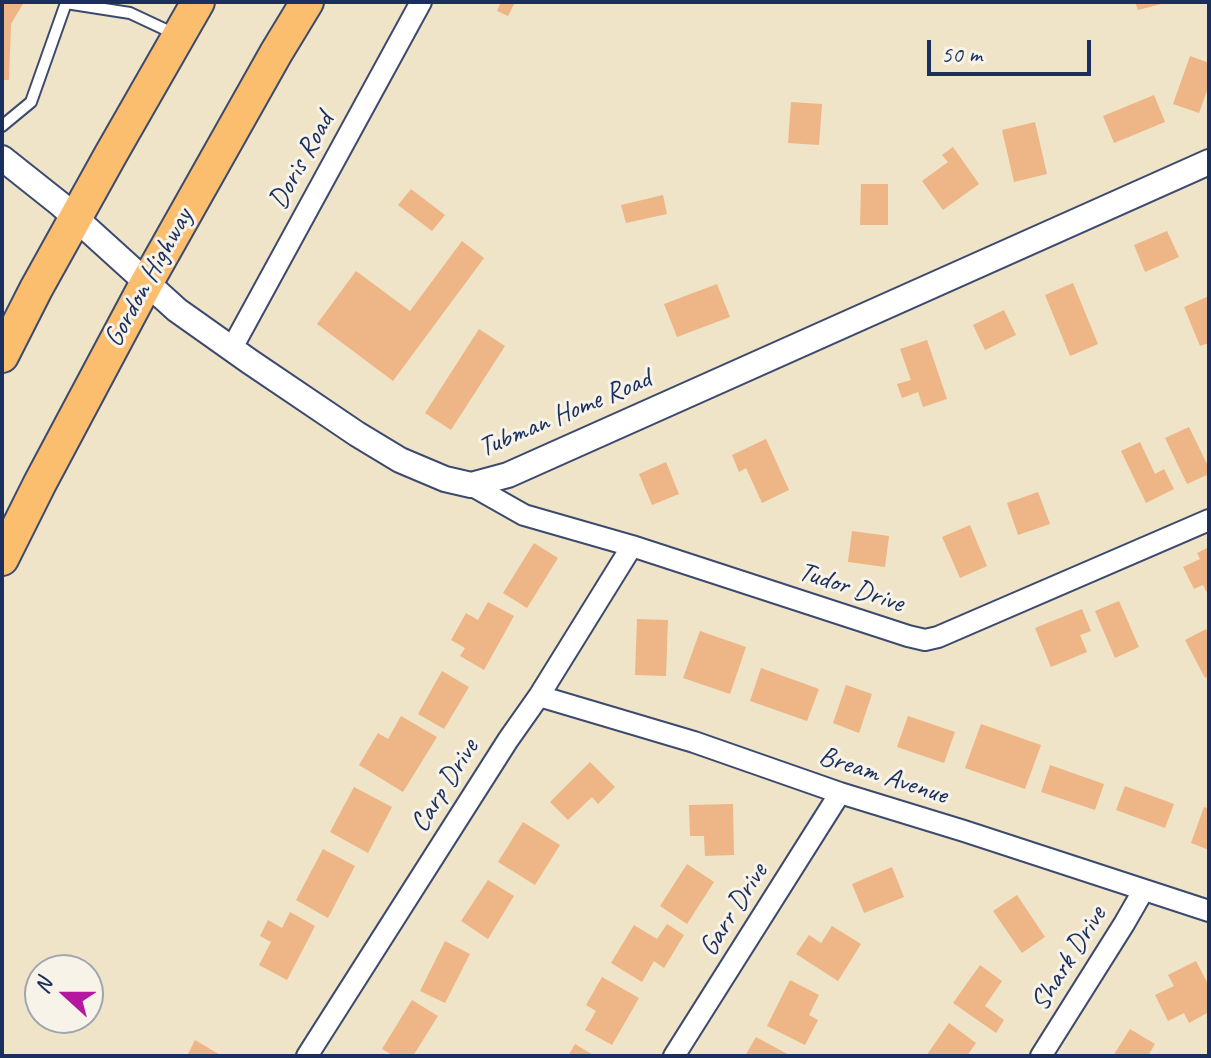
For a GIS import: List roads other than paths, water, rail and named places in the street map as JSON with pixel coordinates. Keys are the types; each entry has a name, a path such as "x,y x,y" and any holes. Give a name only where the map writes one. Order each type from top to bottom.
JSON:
{"highway":[{"path":"2,356 75,218 198,2"},
{"name":"Gordon Highway","path":"2,559 147,282 307,2"}],"street":[{"name":"Doris Road","path":"232,348 421,2"},
{"name":"Tubman Home Road","path":"2,158 75,218 177,310 357,434 400,460 445,479 471,485 508,475 1209,162"},
{"name":"Tudor Drive","path":"471,485 524,515 632,546 925,640 1209,520"},
{"name":"Carp Drive","path":"307,1056 632,546"},
{"name":"Bream Avenue","path":"539,696 694,742 840,793 1209,911"},
{"name":"Garr Drive","path":"674,1056 840,793"},
{"name":"Shark Drive","path":"1041,1056 1143,891"}],"lane":[{"path":"2,126 31,102 66,3 130,13 178,35"}]}
